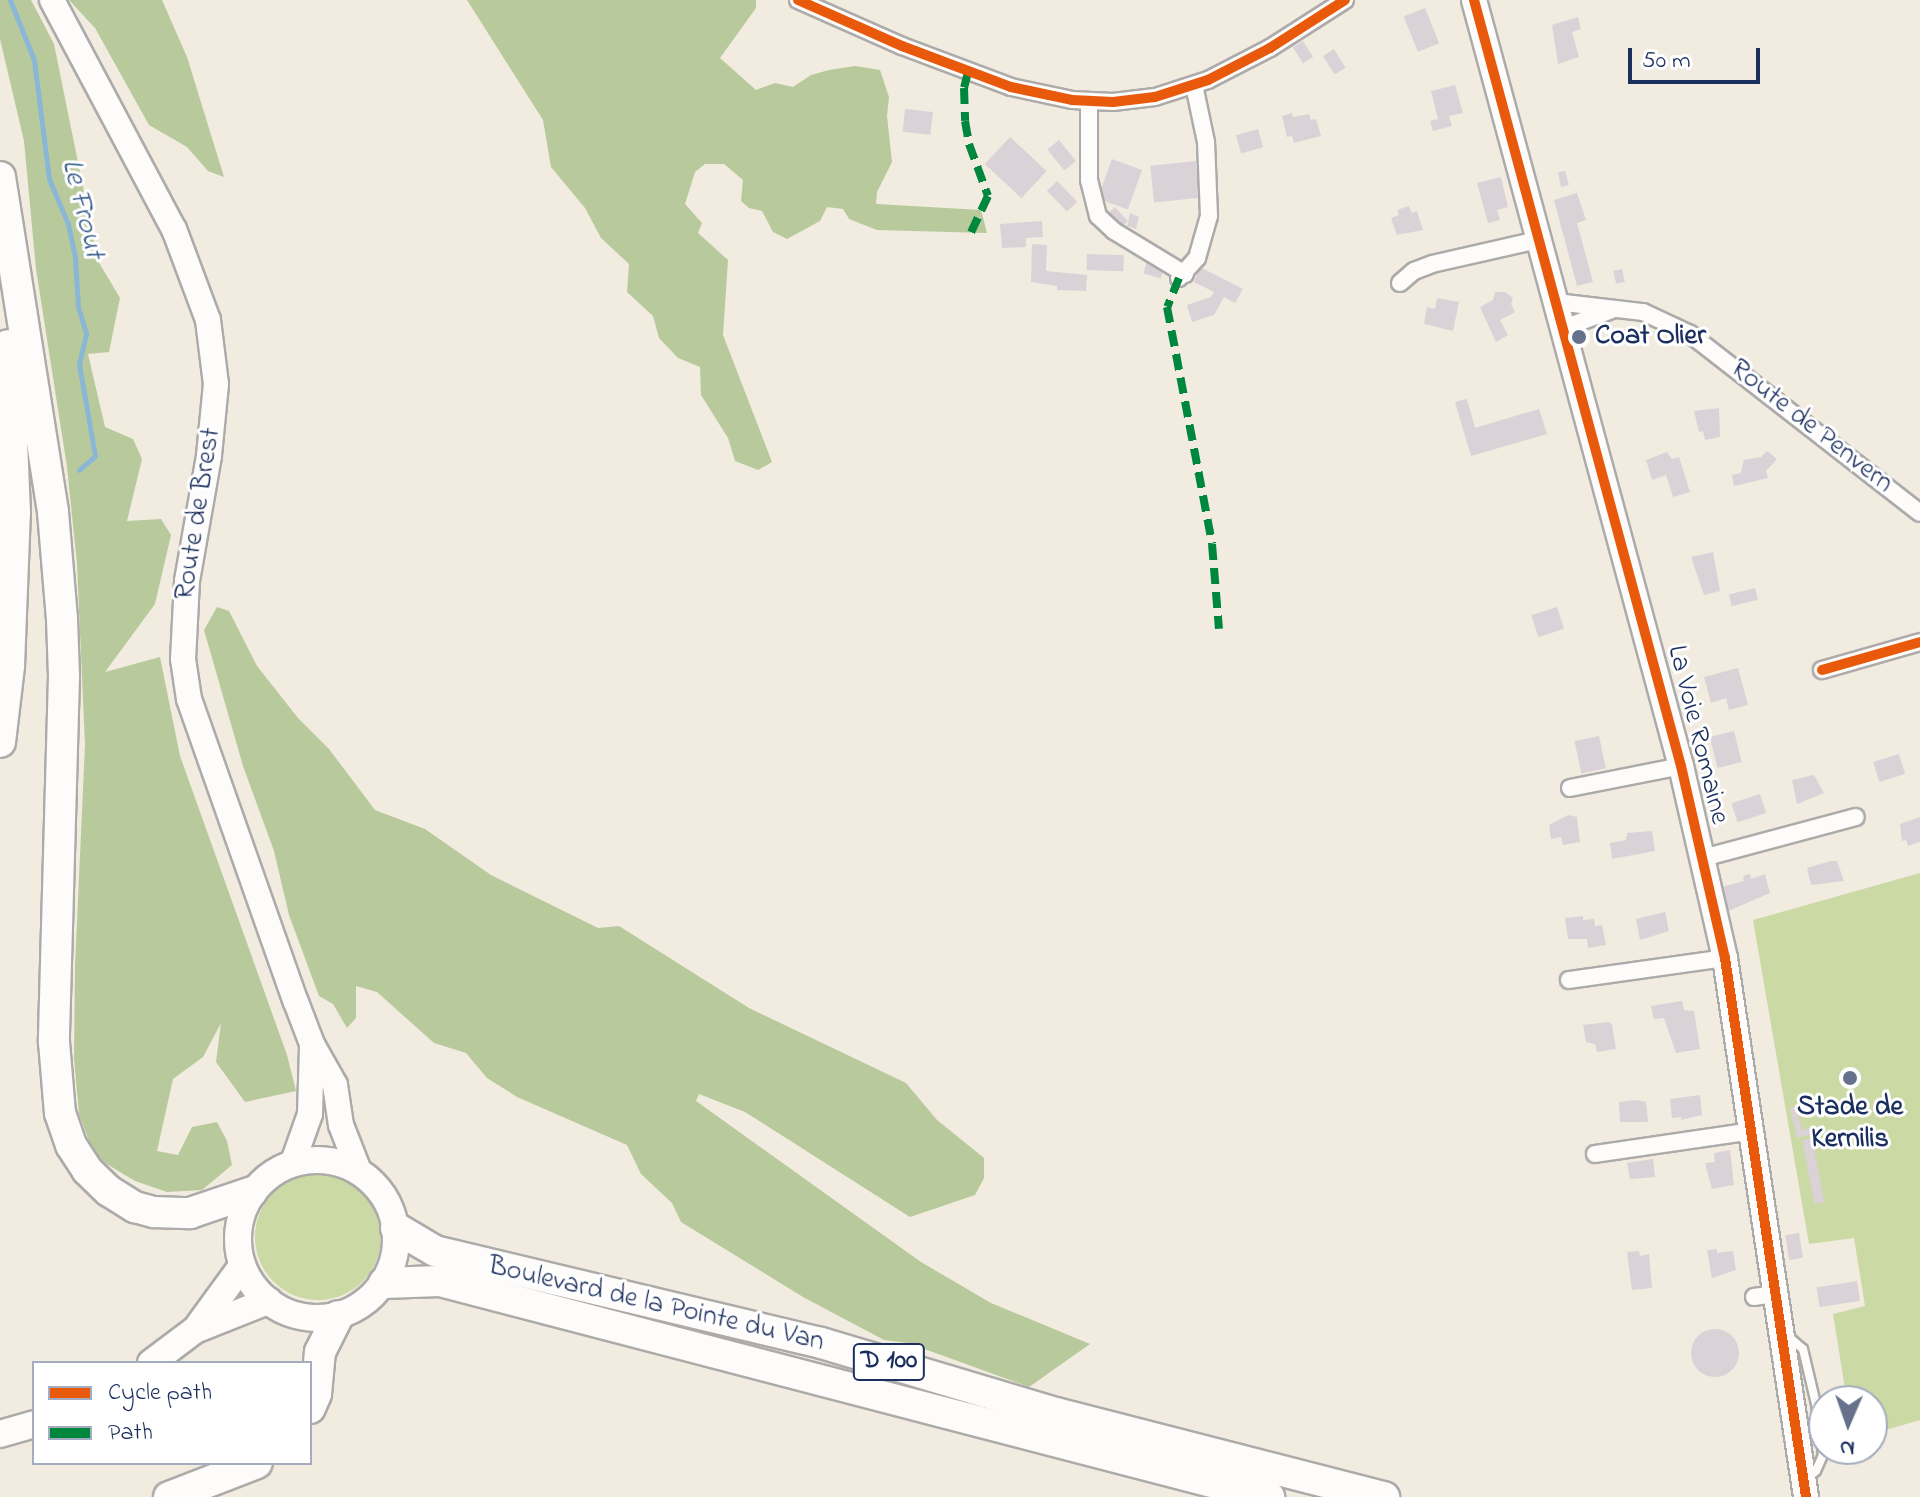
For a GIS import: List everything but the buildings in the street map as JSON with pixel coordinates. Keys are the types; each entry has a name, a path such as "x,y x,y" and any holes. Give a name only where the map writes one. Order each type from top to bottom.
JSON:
{"highway":[{"path":"0,177 53,512 62,619 64,676 54,1042 60,1113 71,1145 87,1170 109,1191 135,1207 154,1212 190,1213 252,1192"},
{"path":"0,271 13,421 15,513 10,652 0,742"},
{"name":"Boulevard de la Pointe du Van","path":"396,1228 435,1251 821,1343 1056,1413 1384,1497"},
{"name":"Boulevard de la Pointe du Van","path":"384,1283 440,1281 1269,1497"},
{"path":"312,1403 316,1394 320,1352 338,1316"},
{"path":"169,1497 252,1465"}],"main road":[{"path":"314,1159 336,1161 359,1171 383,1194 396,1228 395,1257 384,1283 364,1303 338,1316 301,1317 268,1301 252,1286 242,1266 239,1228 252,1192 270,1174 293,1162 314,1159"},
{"path":"195,1330 242,1266"},
{"path":"154,1361 195,1330 268,1301"},
{"path":"0,1434 32,1425"}],"street":[{"name":"Route de Brest","path":"52,0 174,229 208,320 215,365 214,414 187,581 183,640 185,679 206,753 312,1044 335,1085 341,1125 359,1171"},
{"path":"798,0 968,72 1046,96 1089,102 1135,101 1194,85 1270,48 1345,0"},
{"name":"La Voie Romaine","path":"1474,0 1681,766 1703,858 1725,958 1753,1131 1765,1295 1784,1338 1805,1488"},
{"path":"1089,102 1089,180 1098,216 1114,231 1182,276 1197,258 1209,216 1206,142 1194,85"},
{"path":"1400,283 1414,271 1432,264 1538,240"},
{"name":"Route de Penvern","path":"1556,302 1657,316 1701,342 1920,513"},
{"name":"Route de Penvern","path":"1564,328 1613,310"},
{"path":"1822,670 1920,642"},
{"name":"La Voie Romaine","path":"1570,788 1681,766"},
{"name":"La Voie Romaine","path":"1703,858 1856,817"},
{"path":"1569,980 1725,958"},
{"name":"Route de Brest","path":"293,1162 310,1114 312,1044"},
{"path":"1595,1154 1753,1131"}],"green space":[{"path":"0,0 31,0 54,44 98,261 120,298 109,352 88,354 105,427 133,439 142,459 127,521 161,519 171,535 155,604 105,672 160,657 180,756 287,1055 296,1091 245,1102 216,1062 221,1023 203,1057 173,1079 157,1151 178,1155 192,1127 217,1122 227,1141 232,1165 202,1190 167,1192 135,1181 95,1157 79,1114 74,1059 75,966 85,745 77,564 67,467 36,269 24,141 0,39"},
{"path":"69,0 162,0 187,57 224,177 208,171 187,147 149,125 95,28"},
{"path":"467,0 756,0 756,8 720,58 756,90 775,83 793,87 811,75 829,70 855,66 880,70 889,97 887,116 892,162 877,192 876,204 981,210 987,233 877,230 849,219 843,209 827,207 820,221 787,239 773,232 762,211 749,208 741,201 743,180 724,164 705,164 695,172 685,204 702,223 698,233 728,260 723,335 772,462 758,470 735,461 728,438 701,395 700,367 678,358 659,338 653,316 627,292 629,264 601,238 585,208 551,167 543,120"},
{"path":"217,607 229,611 257,666 298,718 329,749 375,810 425,829 491,875 598,928 619,926 749,1008 906,1083 937,1120 984,1158 984,1178 975,1195 910,1217 745,1112 699,1094 696,1101 921,1262 991,1303 1090,1344 1029,1387 908,1343 884,1340 803,1297 681,1222 672,1203 641,1174 627,1145 517,1097 487,1078 466,1053 434,1043 377,992 356,986 356,1018 347,1028 333,1004 319,996 289,915 274,851 243,766 204,630"},
{"name":"Stade de Kernilis","path":"1920,873 1920,1420 1888,1429 1888,1385 1844,1385 1833,1314 1865,1306 1854,1238 1809,1244 1753,920"},
{"path":"318,1174 342,1179 362,1193 376,1213 381,1237 376,1261 362,1281 342,1295 318,1300 294,1295 274,1281 260,1261 255,1237 260,1213 274,1193 294,1179"}],"waterway":[{"name":"Le Frout","path":"10,0 34,60 49,179 68,224 75,258 78,307 86,334 79,364 95,456 79,470"}],"marked path":[{"path":"968,72 964,88 965,121 969,144 988,196 971,232"},
{"path":"1179,278 1167,307 1212,544 1219,629"}],"cycle path":[{"path":"798,0 902,46 1011,87 1072,100 1113,102 1155,97 1208,80 1270,48 1345,0"},
{"path":"1474,0 1681,766 1725,958 1806,1497"},
{"path":"1822,670 1920,642"}],"place":[{"name":"Coat Olier","path":"1579,337"},
{"name":"Stade de Kernilis","path":"1850,1078"}]}
